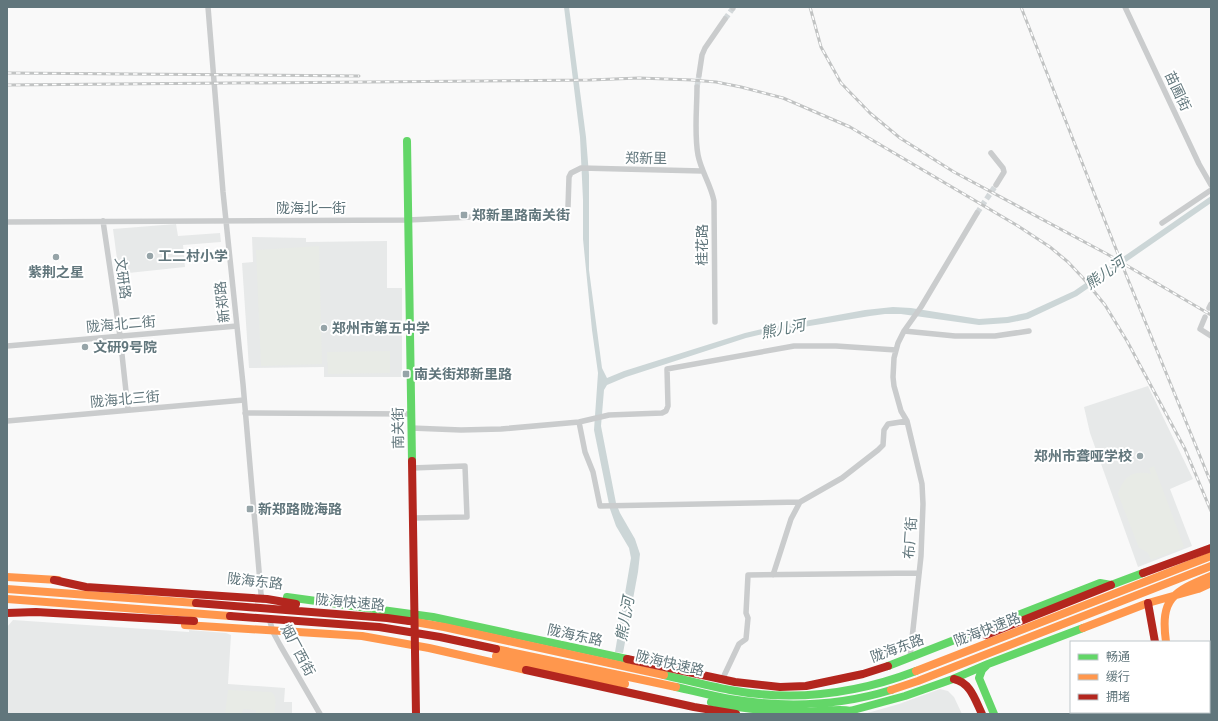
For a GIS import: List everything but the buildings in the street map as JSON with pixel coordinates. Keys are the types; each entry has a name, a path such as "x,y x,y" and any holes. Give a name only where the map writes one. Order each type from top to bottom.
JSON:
{"main road":[{"name":"南关街","path":"407,141 416,714"},
{"name":"陇海东路","path":"7,577 261,594 415,614 450,620 722,680 780,687 806,686 863,674 1100,583 1111,585 1211,548"},
{"name":"陇海快速路","path":"7,589 387,618 437,625 731,690 770,695 794,696 862,688 909,674 1211,556"},
{"name":"陇海快速路","path":"7,599 386,628 440,636 730,699 815,704 870,696 918,681 1211,566"},
{"path":"1166,641 1163,614 1171,598 1184,587 1211,576"},
{"path":"54,580 86,587 267,599 347,614"},
{"path":"833,714 851,711 904,696 953,679 988,664 1148,603 1198,589 1211,583"},
{"path":"820,694 827,690 861,683 876,678 1111,585"},
{"path":"1148,603 1155,641"},
{"path":"7,613 36,612 315,628 346,625"},
{"path":"7,613 273,632 362,636 415,645 694,707 737,711 759,710 812,712 842,708 851,711"},
{"path":"440,636 483,653 737,711"},
{"path":"988,664 982,670 979,678 994,714"},
{"path":"953,679 962,680 968,686 982,714"}],"street":[{"name":"新郑路","path":"208,7 226,220 261,594"},
{"name":"苗圃街","path":"1125,7 1199,164 1211,185"},
{"path":"699,75 702,55 705,48 725,18"},
{"name":"桂花路","path":"697,87 696,142 702,171 713,194 714,201 715,322"},
{"path":"991,153 1003,168 1004,172 996,186"},
{"name":"陇海北一街","path":"7,222 408,220 562,212 568,207 569,177 571,173 581,168"},
{"name":"郑新里","path":"581,168 702,171"},
{"path":"1162,223 1211,190"},
{"name":"布厂街","path":"910,657 923,532 922,484 907,421 901,411 894,386 893,367 898,343 904,331 915,316 976,213"},
{"name":"文研路","path":"103,221 120,336 128,410"},
{"path":"1205,318 1200,329 1211,336"},
{"name":"陇海北二街","path":"7,346 237,326"},
{"path":"904,331 954,336 995,336 1029,331"},
{"path":"412,428 461,430 501,428 579,422 590,418 608,415 662,413 666,411 668,406 666,369 794,346 836,346 896,350"},
{"name":"陇海北三街","path":"7,421 244,400"},
{"path":"245,413 411,414"},
{"path":"579,422 585,452 593,472 600,506 800,502 842,478 878,450 883,445 884,430 888,424 907,421"},
{"path":"412,468 465,466 467,517 413,518"},
{"path":"773,575 790,519 800,502"},
{"path":"722,680 739,644 746,639 748,618 746,613 748,575 919,573"},
{"name":"烟厂西街","path":"261,594 273,632 320,714"}],"shaded area":[{"name":"工二村小学","path":"176,224 178,236 220,233 221,242 183,245 185,267 119,274 113,229"},
{"name":"郑州市第五中学","path":"252,237 306,238 306,242 387,241 387,288 402,288 402,377 324,377 324,367 249,368 242,263 253,262"},
{"path":"319,246 322,364 261,366 256,250"},
{"path":"390,351 390,373 328,374 327,352"},
{"name":"郑州市聋哑学校","path":"1148,386 1193,479 1170,489 1192,546 1138,567 1090,433 1084,407"},
{"path":"1154,466 1184,547 1151,560 1148,553 1139,548 1118,494 1126,479 1139,473 1151,474 1149,468"},
{"path":"13,620 189,632 189,630 226,633 231,635 228,684 285,688 284,702 292,702 292,714 7,714 7,627"},
{"path":"1210,644 1211,714 1197,714 1210,713"},
{"path":"940,689 948,691 954,697 962,714 864,714 899,704"},
{"path":"228,690 271,692 275,696 274,714 256,713 256,710 243,709 242,714 225,714"}],"water":[{"name":"熊儿河","path":"564,7 569,7 586,137 589,175 589,270 602,368 607,378 624,371 745,333 865,310 893,307 911,308 979,319 1007,317 1026,313 1074,291 1211,196 1211,203 1077,296 1028,319 1008,323 979,325 901,314 870,316 767,333 746,338 626,377 607,385 604,390 601,426 616,503 635,539 640,554 623,653 615,652 631,558 629,548 616,526 610,509 594,430 598,373 583,239 580,137"}],"tunnel":[{"path":"725,19 733,8"},
{"path":"697,87 699,75"},
{"path":"977,213 996,185"}],"railway":[{"path":"810,7 821,47 841,83 870,113 900,138 954,172 1107,254 1211,315"},
{"path":"1021,7 1127,277 1211,483"},
{"path":"7,73 359,76"},
{"path":"7,85 590,80 639,78 716,82 783,98 850,127 1018,226 1050,247 1068,262 1105,305 1127,341 1185,449 1211,511"}],"traffic: fast":[{"path":"407,141 412,461"},
{"path":"888,666 1100,583 1111,585 1143,573"},
{"path":"287,597 433,617 627,659"},
{"path":"846,712 905,696 953,679 1083,628"},
{"path":"987,665 982,670 979,678 994,714"},
{"path":"664,675 754,694 801,695 824,694 848,690 893,679 916,671"},
{"path":"676,687 730,699 771,704 811,704 831,702 891,690"},
{"path":"711,702 735,707 771,711 851,711"}],"traffic: slow":[{"path":"916,671 1211,556"},
{"path":"891,690 918,681 1211,566"},
{"path":"1166,641 1165,615 1172,598 1178,592 1211,576"},
{"path":"7,577 58,580"},
{"path":"1083,628 1148,603 1198,589 1211,583"},
{"path":"7,589 196,603"},
{"path":"7,599 230,616"},
{"path":"409,621 444,627 664,675"},
{"path":"185,625 362,636 429,648 526,670"},
{"path":"496,649 676,687"},
{"path":"496,656 625,684"}],"traffic: jam":[{"path":"412,461 416,714"},
{"path":"1143,573 1211,548"},
{"path":"54,580 86,587 267,599 296,604"},
{"path":"986,635 1111,585"},
{"path":"196,603 409,621"},
{"path":"1148,603 1155,641"},
{"path":"7,613 36,612 194,621"},
{"path":"230,616 379,627 440,637 496,649"},
{"path":"627,659 735,682 780,687 806,686 863,674 888,666"},
{"path":"526,670 694,707 736,714"},
{"path":"954,679 965,684 975,698 982,714"}],"place":[{"name":"郑新里路南关街","path":"464,215"},
{"name":"工二村小学","path":"150,256"},
{"name":"紫荆之星","path":"56,257"},
{"name":"郑州市第五中学","path":"324,328"},
{"name":"文研9号院","path":"85,347"},
{"name":"南关街郑新里路","path":"406,374"},
{"name":"郑州市聋哑学校","path":"1140,456"},
{"name":"新郑路陇海路","path":"250,509"}]}
